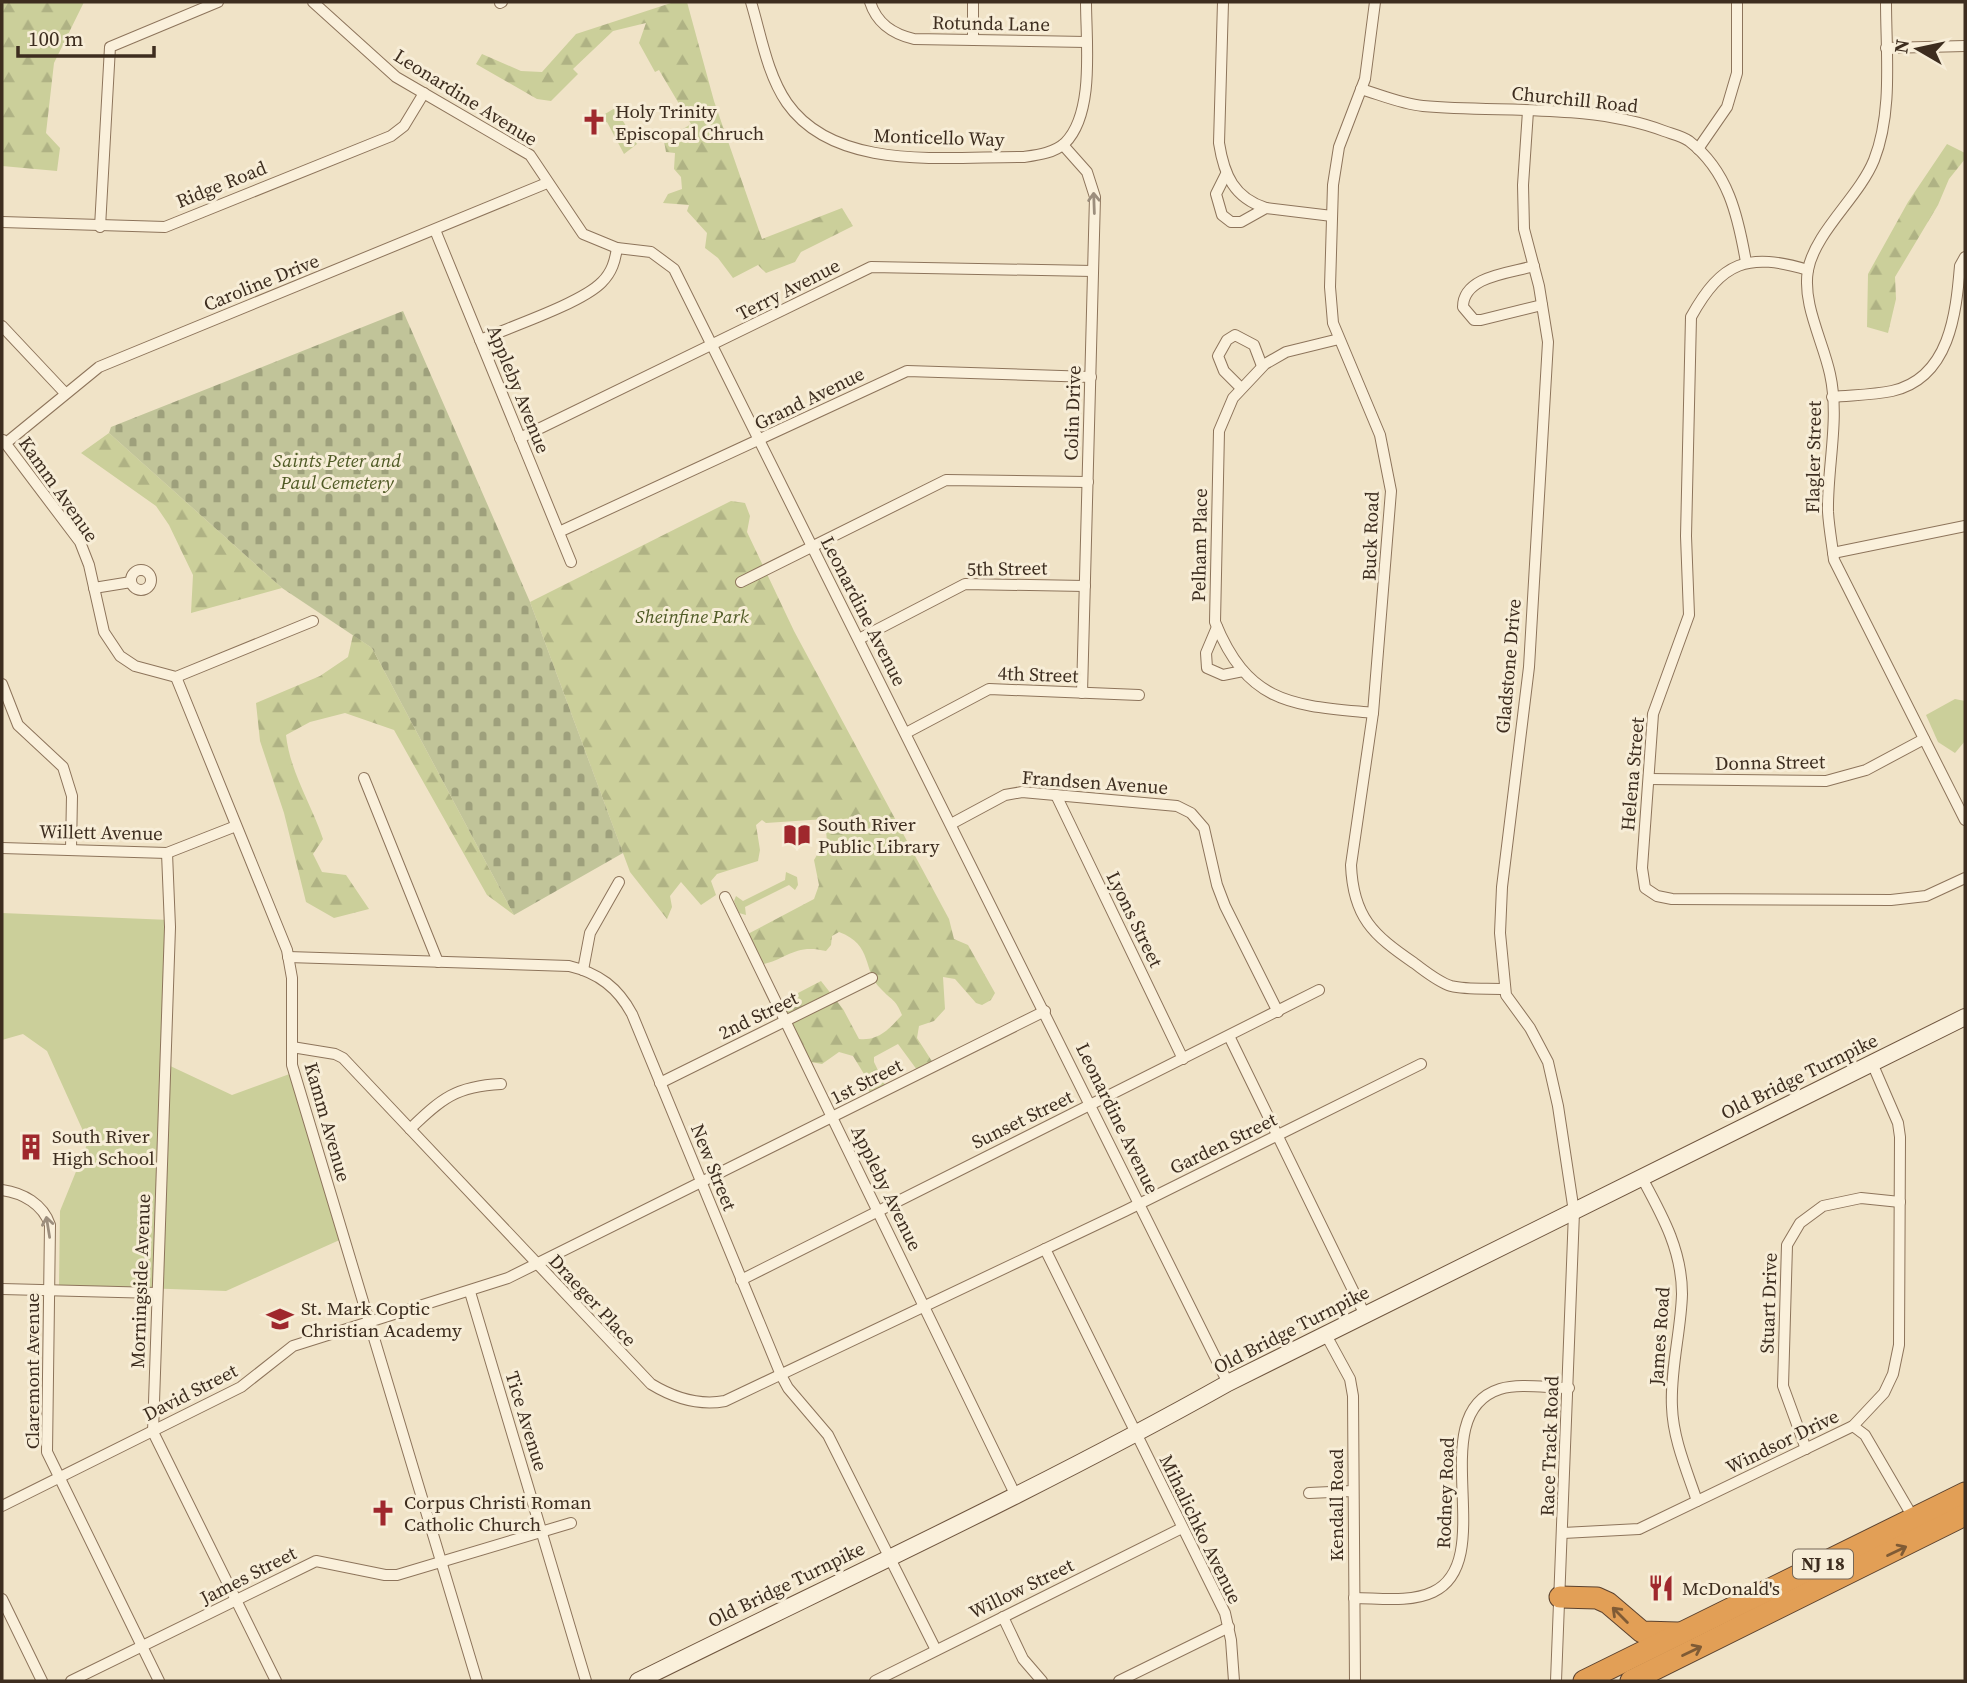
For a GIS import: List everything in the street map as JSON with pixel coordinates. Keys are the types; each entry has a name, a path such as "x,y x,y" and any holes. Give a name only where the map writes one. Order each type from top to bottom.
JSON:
{"highway":[{"name":"NJ 18","path":"1584,1681 1965,1493"},
{"name":"NJ 18","path":"1631,1681 1965,1515"},
{"path":"1560,1597 1597,1598 1608,1603 1642,1632 1680,1633"}],"street":[{"path":"100,227 110,47 218,2"},
{"name":"Leonardine Avenue","path":"313,2 377,62 424,93 525,151 583,234 617,248 651,252 674,269 1228,1383"},
{"name":"Monticello Way","path":"751,2 772,73 787,103 817,132 836,144 877,155 1024,157 1046,153 1063,145"},
{"name":"Rotunda Lane","path":"870,2 873,11 885,26 896,35 914,39 1086,43"},
{"path":"973,2 973,40"},
{"path":"1063,145 1076,128 1083,110 1086,2"},
{"path":"1223,2 1219,143 1230,184 1247,202 1266,208 1332,216"},
{"name":"Buck Road","path":"1375,2 1361,89 1339,147 1329,287 1333,323 1380,435 1391,491 1373,713 1351,865 1355,901 1365,922 1384,942 1431,975 1451,986 1505,989"},
{"path":"1698,149 1727,107 1737,73 1737,2"},
{"name":"Flagler Street","path":"1886,2 1885,114 1874,160 1847,206 1819,243 1808,270 1808,296 1830,376 1832,397 1828,513 1833,553 1965,820"},
{"path":"1886,48 1965,46"},
{"name":"Churchill Road","path":"1361,89 1420,105 1636,120 1687,139 1727,187 1738,215 1746,262"},
{"name":"Ridge Road","path":"2,222 165,227 259,187 375,144 404,126 424,93"},
{"name":"Gladstone Drive","path":"1528,111 1523,185 1524,229 1548,342 1535,518 1529,667 1502,887 1500,933 1505,989 1548,1062 1558,1106 1574,1212"},
{"name":"Colin Drive","path":"1063,145 1087,172 1093,186 1091,377 1082,693"},
{"path":"1226,174 1216,194 1222,215 1231,222 1241,222 1266,208"},
{"name":"Caroline Drive","path":"4,441 99,367 547,183"},
{"name":"Appleby Avenue","path":"436,230 571,562"},
{"path":"480,340 585,295 601,284 611,270 617,248"},
{"path":"1832,397 1895,391 1928,372 1948,340 1960,266 1965,257"},
{"path":"1746,262 1777,261 1808,270"},
{"name":"Helena Street","path":"1746,262 1707,289 1691,317 1686,536 1689,615 1653,714 1642,868 1645,888 1657,896 1891,900 1926,896 1965,878"},
{"path":"1534,266 1474,285 1463,297 1463,307 1474,320 1481,320 1542,305"},
{"name":"Terry Avenue","path":"520,438 872,267 1093,271"},
{"path":"2,326 65,393"},
{"path":"1241,388 1224,372 1218,356 1227,340 1235,335 1254,345 1262,366"},
{"name":"Pelham Place","path":"1339,339 1286,352 1262,366 1241,388 1219,431 1214,585 1217,627 1224,645 1243,671 1265,691 1293,705 1373,713"},
{"name":"Grand Avenue","path":"559,532 760,442 907,371 1091,377"},
{"name":"Kamm Avenue","path":"4,441 80,542 104,632 120,656 148,672 176,677 288,957 292,978 292,1065 477,1681"},
{"path":"741,582 946,480 1088,482"},
{"path":"1833,553 1965,526"},
{"path":"94,588 131,582"},
{"name":"5th Street","path":"859,639 965,584 1085,586"},
{"path":"176,677 313,621"},
{"path":"1217,627 1206,653 1208,668 1223,675 1243,671"},
{"path":"2,684 18,725 63,767 72,796 71,849"},
{"name":"4th Street","path":"906,733 989,689 1139,695"},
{"name":"Donna Street","path":"1648,779 1826,781 1866,771 1924,739"},
{"path":"364,778 438,962"},
{"name":"Frandsen Avenue","path":"951,824 1005,795 1022,792 1177,806 1191,813 1205,828 1217,885 1225,906 1278,1012"},
{"name":"Lyons Street","path":"1056,795 1183,1059"},
{"name":"Willett Avenue","path":"2,848 167,853 236,826"},
{"name":"Morningside Avenue","path":"167,853 170,927 153,1432 276,1681"},
{"path":"583,970 590,933 619,882"},
{"name":"Appleby Avenue","path":"725,897 1016,1496"},
{"name":"New Street","path":"288,957 559,965 583,970 609,984 625,1001 781,1375 828,1435 936,1650"},
{"name":"2nd Street","path":"660,1083 872,978"},
{"name":"Sunset Street","path":"741,1280 1319,990"},
{"name":"1st Street","path":"702,1183 1045,1011"},
{"name":"Old Bridge Turnpike","path":"638,1681 1016,1496 1135,1435 1228,1383 1965,1017"},
{"path":"1229,1036 1365,1315"},
{"name":"Draeger Place","path":"292,1047 335,1054 343,1058 631,1365 651,1384 674,1396 705,1403 725,1401 926,1306"},
{"name":"Windsor Drive","path":"1563,1533 1639,1529 1853,1426 1878,1402 1896,1364 1900,1202 1898,1123 1872,1063"},
{"name":"Garden Street","path":"926,1306 1421,1064"},
{"path":"410,1129 441,1099 464,1088 501,1084"},
{"name":"James Road","path":"1642,1178 1670,1229 1677,1258 1682,1292 1672,1407 1678,1443 1697,1501"},
{"name":"David Street","path":"2,1506 241,1387 293,1346 508,1278 702,1183"},
{"name":"Claremont Avenue","path":"2,1190 19,1194 40,1207 50,1225 46,1443 59,1479 159,1681"},
{"name":"Stuart Drive","path":"1806,1449 1783,1386 1787,1245 1800,1223 1823,1206 1861,1198 1900,1202"},
{"name":"Race Track Road","path":"1556,1681 1574,1212"},
{"name":"Mihalichko Avenue","path":"1045,1249 1229,1627 1234,1681"},
{"path":"2,1289 157,1293"},
{"name":"Tice Avenue","path":"470,1292 586,1681"},
{"name":"Kendall Road","path":"1326,1335 1350,1379 1355,1681"},
{"name":"Rodney Road","path":"1354,1598 1418,1597 1444,1585 1460,1558 1464,1437 1473,1409 1488,1395 1507,1387 1569,1388"},
{"path":"1853,1426 1865,1435 1915,1520"},
{"path":"1309,1493 1353,1491"},
{"name":"James Street","path":"71,1681 316,1560 385,1576 441,1563 571,1523"},
{"name":"Willow Street","path":"876,1681 1182,1528"},
{"path":"2,1599 42,1681"},
{"path":"1003,1617 1023,1659 1042,1681"},
{"path":"1119,1681 1229,1627"}],"green space":[{"path":"2,2 84,2 54,63 46,133 60,148 57,171 2,166"},
{"path":"674,2 687,2 714,101 762,239 842,208 853,226 801,252 795,262 766,273 758,265 733,278 718,258 705,248 707,233 687,211 689,205 663,203 668,194 682,189 681,177 674,169 675,153 666,152 664,141 691,124 659,70 655,72 639,43 646,23 613,31 573,69 578,74 551,101 537,99 476,64 482,54 521,71 542,72 576,34"},
{"path":"615,108 637,144 624,154 607,122 604,123 600,117"},
{"path":"1947,144 1965,153 1965,159 1949,179 1938,205 1895,277 1896,299 1888,333 1867,327 1868,274 1908,202"},
{"name":"Saints Peter and Paul Cemetery","path":"403,311 530,602 623,853 514,915 372,648 282,588 109,433 111,427"},
{"path":"109,433 282,588 191,613 193,575 169,525 156,506 81,453"},
{"name":"Sheinfine Park","path":"731,501 745,503 750,516 747,532 794,631 949,919 954,939 968,945 995,993 991,1000 982,1005 976,1003 955,979 943,977 945,1009 934,1021 919,1026 917,1038 935,1066 920,1074 898,1044 874,1057 887,1089 871,1098 864,1074 853,1056 839,1052 822,1064 805,1061 777,1004 821,981 843,1009 859,1039 872,1038 883,1033 902,1015 895,1002 875,982 858,944 839,932 832,936 831,945 826,951 806,949 759,965 744,936 814,899 819,885 814,860 820,850 818,843 827,842 825,819 766,823 762,820 756,825 760,850 758,861 717,874 711,881 716,895 701,905 681,882 670,896 672,907 667,919 630,872 530,602"},
{"path":"353,635 372,648 514,915 487,895 394,730 345,713 310,722 286,735 296,775 323,839 313,854 322,872 346,875 369,909 334,918 306,902 284,813 260,741 256,703 320,676 348,657"},
{"path":"1955,699 1965,701 1965,741 1955,753 1938,742 1926,715"},
{"path":"786,872 797,877 798,885 795,890 789,885 745,907 746,915 739,913 734,901 736,896 743,901 785,880"},
{"path":"2,913 170,920 166,1064 232,1095 295,1072 344,1238 226,1291 59,1285 60,1211 88,1142 47,1051 23,1034 2,1040"}],"place":[{"name":"Holy Trinity Episcopal Chruch","path":"594,122"},
{"name":"South River Public Library","path":"797,835"},
{"name":"South River High School","path":"31,1147"},
{"name":"St. Mark Coptic Christian Academy","path":"280,1319"},
{"name":"Corpus Christi Roman Catholic Church","path":"383,1513"},
{"name":"McDonald's","path":"1661,1588"}]}
